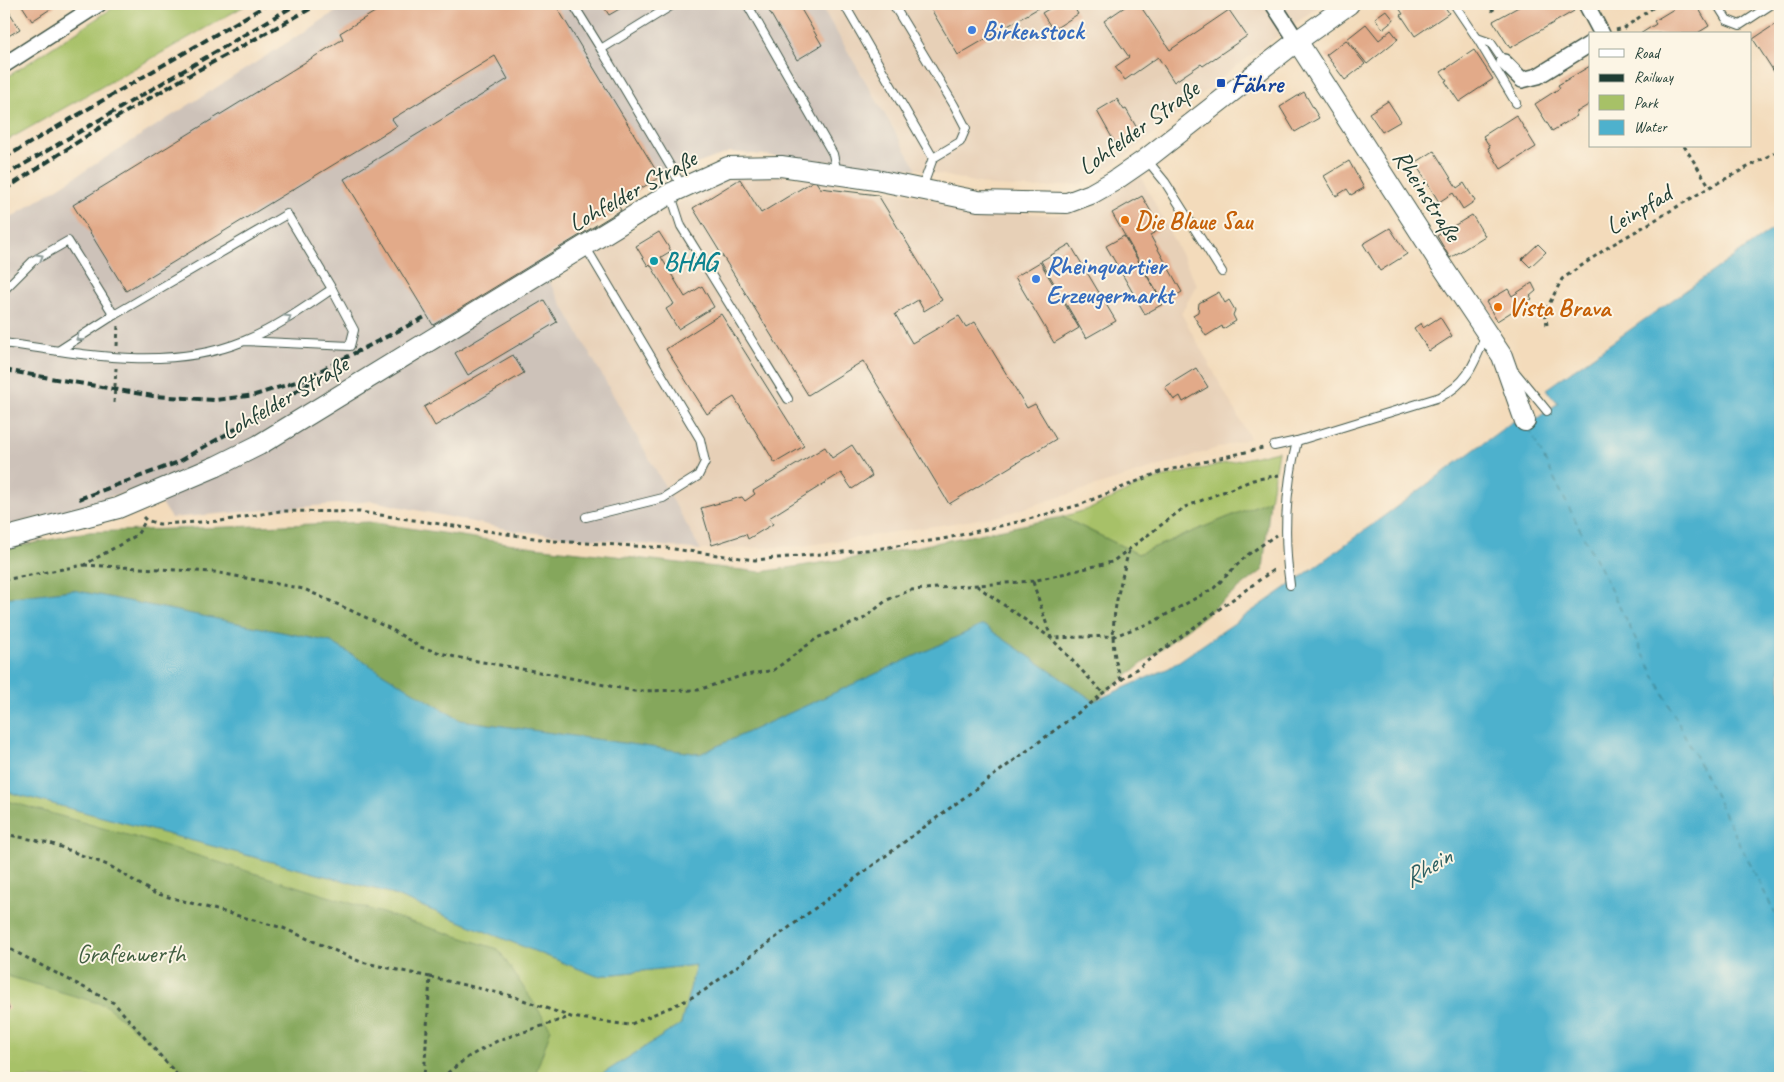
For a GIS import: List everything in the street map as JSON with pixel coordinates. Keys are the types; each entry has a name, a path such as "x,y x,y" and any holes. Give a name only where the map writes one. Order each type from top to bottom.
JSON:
{"street":[{"path":"4,65 99,4"},
{"name":"Rheinstraße","path":"1273,4 1502,356 1525,421"},
{"name":"Lohfelder Straße","path":"4,538 130,504 217,466 259,445 677,190 728,167 781,166 838,174 978,201 1067,203 1092,194 1146,159 1297,41 1349,4"},
{"path":"1586,4 1602,32"},
{"path":"1504,62 1522,80 1538,76 1589,45"}],"lane":[{"path":"573,4 601,49 677,190 681,226 788,399"},
{"path":"601,49 674,4"},
{"path":"747,4 833,154 838,174"},
{"path":"844,4 934,158"},
{"path":"893,4 966,128 960,142 934,158 922,190"},
{"path":"1454,4 1516,103"},
{"path":"1716,4 1726,20 1740,25 1772,4"},
{"path":"1477,38 1491,43 1504,62"},
{"path":"1146,159 1165,182 1222,272"},
{"path":"58,351 114,315 287,214 354,330 350,346 245,341"},
{"path":"4,290 33,261 68,241 114,315"},
{"path":"584,246 700,439 705,462 698,476 663,498 586,517"},
{"path":"4,343 103,357 165,357 196,354 245,341 283,322 332,289"},
{"path":"1274,446 1297,441 1440,397 1451,391 1465,378 1487,332"},
{"path":"1502,356 1547,411"},
{"path":"1290,585 1286,560 1287,490 1297,441"}],"path":[{"path":"1491,11 1502,4"},
{"path":"1607,32 1624,28 1658,4"},
{"path":"1685,148 1710,187"},
{"name":"Leinpfad","path":"1547,326 1545,312 1562,279 1610,246 1710,187 1780,150"},
{"path":"130,504 146,520 159,524 221,522 280,511 360,512 554,541 666,548 755,560 876,549 942,539 1022,522 1079,505 1160,472 1274,446"},
{"path":"4,580 84,565 214,572 304,589 391,629 420,647 455,657 634,691 698,690 741,676 774,670 817,638 863,620 887,600 911,590 1033,581 1112,562 1185,507 1254,480 1289,473"},
{"path":"84,565 137,534 146,520"},
{"path":"1051,638 1114,636 1153,622 1214,588 1246,556 1286,527"},
{"path":"1120,680 1114,649 1114,636 1117,599 1129,550"},
{"path":"4,834 50,844 110,866 154,893 283,928 361,962 512,996 571,1016 629,1025 706,990 1120,680 1286,560"},
{"path":"1033,581 1051,638"},
{"path":"977,586 1051,638 1103,693"},
{"path":"4,946 114,1003 180,1078"},
{"path":"424,1078 430,977"},
{"path":"441,1078 468,1057 498,1040 571,1016"}],"shaded area":[{"path":"348,4 820,4 917,169 730,152 660,177 617,203 621,210 535,264 550,283 701,550 516,531 373,501 171,518 148,485 59,513 4,526 4,222"},
{"path":"820,4 1322,4 1227,73 1131,153 1082,184 1034,188 991,186 917,169"},
{"path":"1140,175 1197,285 1181,313 1250,438 999,516 803,546 701,550 550,283 660,212 732,176 786,176 921,196 986,210 1054,215 1093,207"}],"green space":[{"path":"119,4 248,4 4,142 4,79"},
{"path":"1278,451 1270,500 1138,554 1062,517 1092,508 1148,481"},
{"path":"1270,500 1263,570 1094,701 983,625 700,754 460,720 331,642 73,590 4,598 4,549 88,532 369,522 534,547 761,572 886,553 1062,517 1138,554"},
{"name":"Grafenwerth","path":"4,791 386,892 597,976 696,965 681,1024 596,1078 4,1078"},
{"name":"Grafenwerth","path":"4,800 173,848 498,949 551,1029 534,1078 194,1078 105,1005 4,975"}],"water":[{"name":"Rhein","path":"1780,224 1780,1078 596,1078 681,1024 696,965 597,976 386,892 4,791 4,598 73,590 331,642 460,720 700,754 983,625 1094,701 1169,668 1290,585 1512,422 1535,420 1558,403 1546,389"}],"building":[{"path":"21,4 58,4 32,21"},
{"path":"388,4 555,4 660,177 617,203 621,210 433,325 344,179 508,79 495,56 392,119 397,126 126,291 73,205 343,39 340,33"},
{"path":"602,4 628,4 609,15"},
{"path":"765,4 798,4 822,45 797,60"},
{"name":"Birkenstock","path":"928,4 1041,4 1042,6 958,55"},
{"path":"1057,4 1072,4 1078,14 1053,30 1042,13"},
{"path":"1129,4 1139,4 1170,50 1229,10 1247,36 1203,66 1201,64 1174,82 1158,57 1125,80 1115,67 1129,57 1104,21"},
{"path":"1443,4 1449,13 1415,36 1401,15 1403,14 1397,5"},
{"path":"1524,4 1569,4 1574,11 1510,48 1493,21"},
{"path":"1682,4 1696,4 1709,26 1699,32 1643,32 1656,24 1654,21"},
{"path":"8,10 20,29 5,38 4,13"},
{"path":"1386,10 1394,20 1383,29 1375,18"},
{"path":"1777,23 1780,29 1780,81 1753,39"},
{"path":"1366,24 1379,40 1391,30 1398,39 1367,64 1347,39"},
{"path":"1346,40 1365,64 1345,80 1326,55"},
{"path":"1474,50 1493,79 1459,102 1441,72"},
{"path":"1589,67 1589,105 1575,113 1577,116 1552,131 1535,104 1560,88 1558,85"},
{"path":"1304,92 1319,118 1295,132 1280,107"},
{"path":"1117,99 1124,110 1126,109 1138,130 1115,143 1097,111"},
{"path":"1388,101 1401,121 1382,132 1369,113"},
{"path":"1516,115 1536,147 1501,169 1483,136"},
{"path":"1434,151 1457,188 1464,183 1475,201 1463,209 1453,193 1439,202 1415,163"},
{"path":"1349,161 1364,188 1351,195 1347,189 1336,196 1324,176"},
{"path":"740,179 761,213 815,180 820,188 878,195 942,300 924,311 918,300 895,314 912,343 959,316 966,327 975,322 1027,408 1035,404 1056,439 949,504 863,361 808,395 693,208"},
{"path":"1142,196 1161,229 1150,235 1182,292 1163,303 1112,213"},
{"path":"1472,215 1485,236 1450,258 1437,236"},
{"path":"1390,228 1407,254 1380,271 1363,244"},
{"path":"659,232 671,251 661,257 685,297 702,286 714,307 678,329 666,309 674,304 650,264 648,266 636,246"},
{"path":"1124,236 1163,304 1145,314 1106,246"},
{"path":"1070,244 1116,321 1086,338 1041,261"},
{"path":"1538,244 1546,252 1530,267 1522,259"},
{"path":"1040,262 1079,328 1054,343 1015,277"},
{"path":"1532,283 1536,291 1530,296 1532,299 1497,321 1486,302 1508,289 1512,296"},
{"path":"1219,292 1225,303 1229,300 1235,310 1233,315 1236,321 1223,329 1222,326 1206,336 1193,315 1198,312 1199,303"},
{"path":"544,300 557,322 468,375 455,353"},
{"path":"721,314 804,446 775,463 734,397 707,414 666,349"},
{"path":"1440,317 1452,336 1429,351 1414,328 1421,323 1423,328"},
{"path":"513,355 524,373 435,426 424,407"},
{"path":"1196,368 1208,387 1183,402 1180,396 1174,400 1165,387"},
{"path":"852,445 872,476 852,489 841,473 769,518 773,524 748,539 746,534 712,545 701,508 742,497 745,501 755,494 753,491 825,447 832,458"},
{"path":"4,996 9,1009 4,1011"}],"ferry route":[{"path":"1529,429 1780,923"}],"railway":[{"path":"4,158 268,4"},
{"path":"4,176 297,4"},
{"path":"4,190 107,123 193,73 319,4"},
{"path":"4,370 153,396 215,400 255,395 302,380 427,316"},
{"path":"79,499 176,463 246,423 314,380"}],"place":[{"name":"Birkenstock","path":"972,30"},
{"name":"Fähre","path":"1221,83"},
{"name":"Die Blaue Sau","path":"1125,220"},
{"name":"BHAG","path":"654,261"},
{"name":"Rheinquartier Erzeugermarkt","path":"1036,279"},
{"name":"Vista Brava","path":"1498,307"}]}
